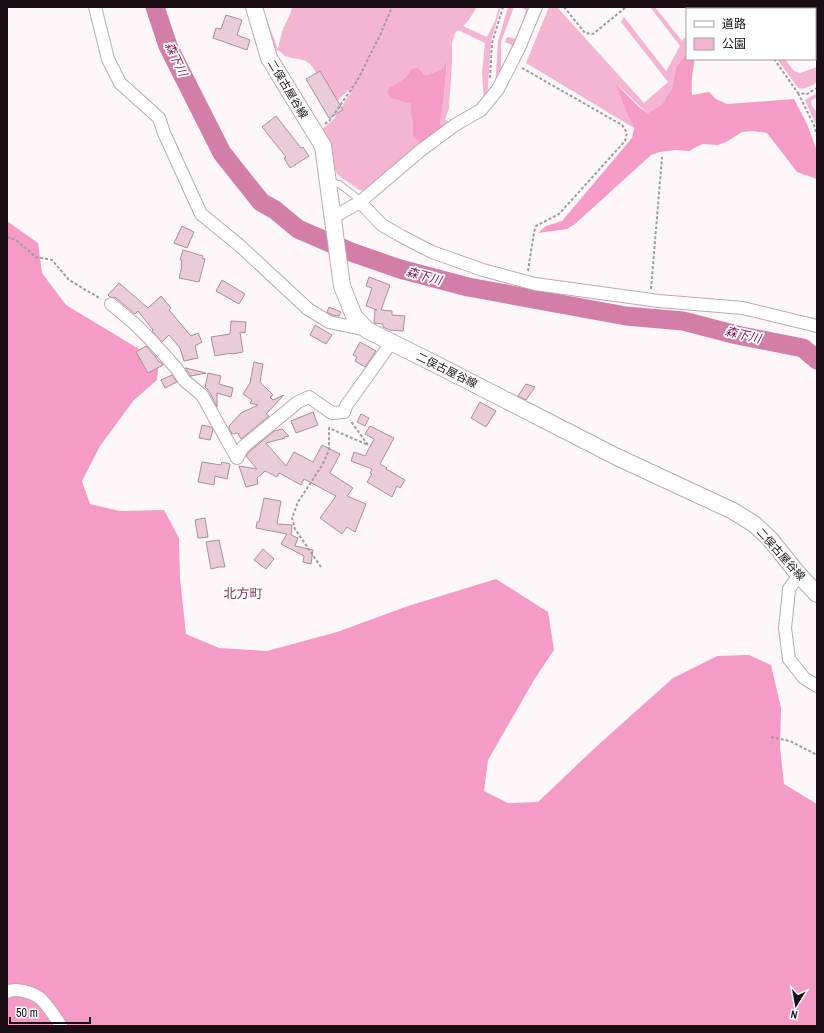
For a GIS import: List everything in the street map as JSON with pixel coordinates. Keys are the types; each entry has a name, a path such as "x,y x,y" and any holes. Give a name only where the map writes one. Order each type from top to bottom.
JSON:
{"main road":[{"name":"二俣古屋谷線","path":"254,7 269,58 323,146 342,286 354,316 367,330 617,457 733,511 754,524 770,539 799,575 817,594"}],"street":[{"path":"95,7 108,59 120,83 159,118 164,133 201,214 238,245 308,309 329,322 367,330"},
{"path":"332,218 360,202 455,125 481,110 498,89 520,48 536,7"},
{"path":"360,202 382,225 432,252 483,270 535,284 650,300 743,308 817,326"},
{"path":"111,304 136,325 177,369 184,380 202,395 236,458 243,447 298,402 309,398 332,412 344,412 346,406 391,343"},
{"path":"799,575 790,589 787,610 785,628 789,659 804,678 817,686"},
{"path":"7,992 11,989 25,990 41,999 61,1026"}],"lane":[{"path":"327,182 339,184 359,199 360,202"}],"path":[{"path":"314,132 330,120 357,81 392,7"},
{"path":"492,97 490,89 492,43 503,7"},
{"path":"564,7 585,33 593,34 626,7"},
{"path":"775,60 798,92 814,125 817,136"},
{"path":"512,62 622,125 627,133 625,141 559,214 536,226 526,281"},
{"path":"798,92 807,94 817,88"},
{"path":"650,300 662,157"},
{"path":"7,237 16,240 36,257 52,260 69,280 111,304"},
{"path":"322,567 294,529 292,518 298,502 323,464 329,450 329,428 368,445 344,412"},
{"path":"771,737 790,741 817,755"}],"green space":[{"path":"262,7 278,49 282,31 292,7 477,7 463,26 487,37 495,21 499,7 501,7 491,41 487,101 444,126 440,124 447,62 442,69 427,75 424,74 418,67 411,69 405,78 390,87 406,102 411,104 413,138 421,142 364,191 359,190 337,174 319,132 333,120 351,92 349,90 337,101 310,64 304,60 285,56 278,50 274,52","holes":["458,30 485,43 482,73 484,100 449,121 445,120 449,108 452,43 455,33"]},
{"path":"508,7 514,7 501,42 501,71 512,45 505,42 507,37 517,39 526,10 520,7 534,7 495,88 498,41"},
{"path":"549,7 557,7 644,103 668,82 621,22 624,17 666,71 680,46 650,7 655,7 682,41 686,36 686,53 676,67 672,88 662,104 648,113 617,85 626,112 634,128 526,63"},
{"path":"778,60 786,60 794,71 800,73 817,67 817,82 806,88 798,88"},
{"path":"817,93 817,97 811,101 812,106 817,112 817,127 805,100"}],"shaded area":[{"path":"686,53 686,60 695,60 692,77 692,95 709,92 716,99 727,104 794,99 807,124 817,151 817,179 797,172 767,133 752,131 742,132 728,141 718,145 703,144 689,151 675,150 651,155 575,224 567,229 538,233 546,226 562,221 632,138 634,128 626,112 616,84 639,107 648,113 662,104 672,88 676,67"},
{"path":"447,61 440,124 444,126 421,142 413,138 411,104 392,98 387,93 390,87 405,78 411,69 418,67 424,74 427,75 442,69"},
{"path":"7,221 38,243 42,273 66,305 159,361 157,380 134,400 100,446 82,481 90,504 120,511 164,510 179,538 180,579 186,634 219,648 267,651 337,632 408,606 496,579 548,612 554,650 534,680 488,760 484,791 508,803 538,802 598,745 673,678 717,656 749,655 771,665 781,708 780,747 784,784 817,804 817,1026 7,1026"}],"building":[{"path":"226,15 242,20 237,35 250,40 247,50 213,38 216,28 221,29"},
{"path":"320,71 343,110 329,118 306,79"},
{"path":"276,116 309,156 290,168 284,158 286,157 262,127"},
{"path":"182,226 194,232 187,248 174,243"},
{"path":"183,250 203,256 202,258 205,259 199,282 179,278 182,266 182,260 180,260"},
{"path":"369,277 390,285 381,310 392,311 392,315 405,316 403,331 389,330 383,327 383,324 374,323 375,309 366,306 372,288 366,286"},
{"path":"222,280 245,294 239,304 216,291"},
{"path":"119,283 148,308 161,296 171,308 169,310 191,336 198,333 202,342 195,346 198,358 184,361 180,348 169,335 162,342 138,311 135,314 116,298 110,297 108,295"},
{"path":"329,307 341,312 339,316 332,315 327,312"},
{"path":"231,321 246,322 245,333 240,332 243,352 215,356 211,337 230,334"},
{"path":"315,325 332,335 326,344 310,335"},
{"path":"360,342 376,351 365,367 355,361 357,357 353,355"},
{"path":"146,346 163,365 148,373 136,352"},
{"path":"254,362 263,364 260,382 273,395 270,397 273,400 284,395 266,414 269,416 241,439 238,433 232,434 229,426 241,413 258,405 250,403 252,400 243,394 250,383"},
{"path":"186,368 206,373 191,376"},
{"path":"208,373 221,376 219,384 233,388 231,397 217,393 217,407 209,391 205,387"},
{"path":"172,375 177,382 165,388 161,380"},
{"path":"526,384 535,387 526,400 518,396"},
{"path":"480,402 496,411 486,427 471,418"},
{"path":"313,412 318,425 296,433 291,421"},
{"path":"361,414 369,418 365,426 357,422"},
{"path":"202,425 211,427 213,430 210,440 199,438"},
{"path":"370,426 394,438 380,464 405,480 400,488 397,486 392,497 367,482 372,474 370,473 372,469 351,461 354,452 365,456 374,439 365,434"},
{"path":"282,429 289,436 266,443 286,466 294,452 313,462 322,445 340,454 330,473 353,488 347,496 366,504 355,532 347,527 342,534 320,518 336,496 304,479 301,485 279,473 277,477 265,471 257,478 258,484 246,487 239,466 257,469 246,456 274,431"},
{"path":"202,462 221,465 222,462 230,464 227,479 215,476 214,485 198,482"},
{"path":"264,498 281,501 277,524 292,525 291,535 298,538 295,546 313,550 311,564 303,562 304,556 281,544 287,534 256,528 257,522 259,522"},
{"path":"205,518 208,537 198,538 195,520"},
{"path":"219,540 225,567 211,569 206,542"},
{"path":"263,549 274,559 266,569 254,560"}],"waterway":[{"name":"森下川","path":"155,7 168,46 222,153 261,202 275,210 298,229 351,252 400,269 468,287 626,316 683,321 737,335 803,348 817,360"}],"district":[{"name":"北方町","path":"243,593"}]}
